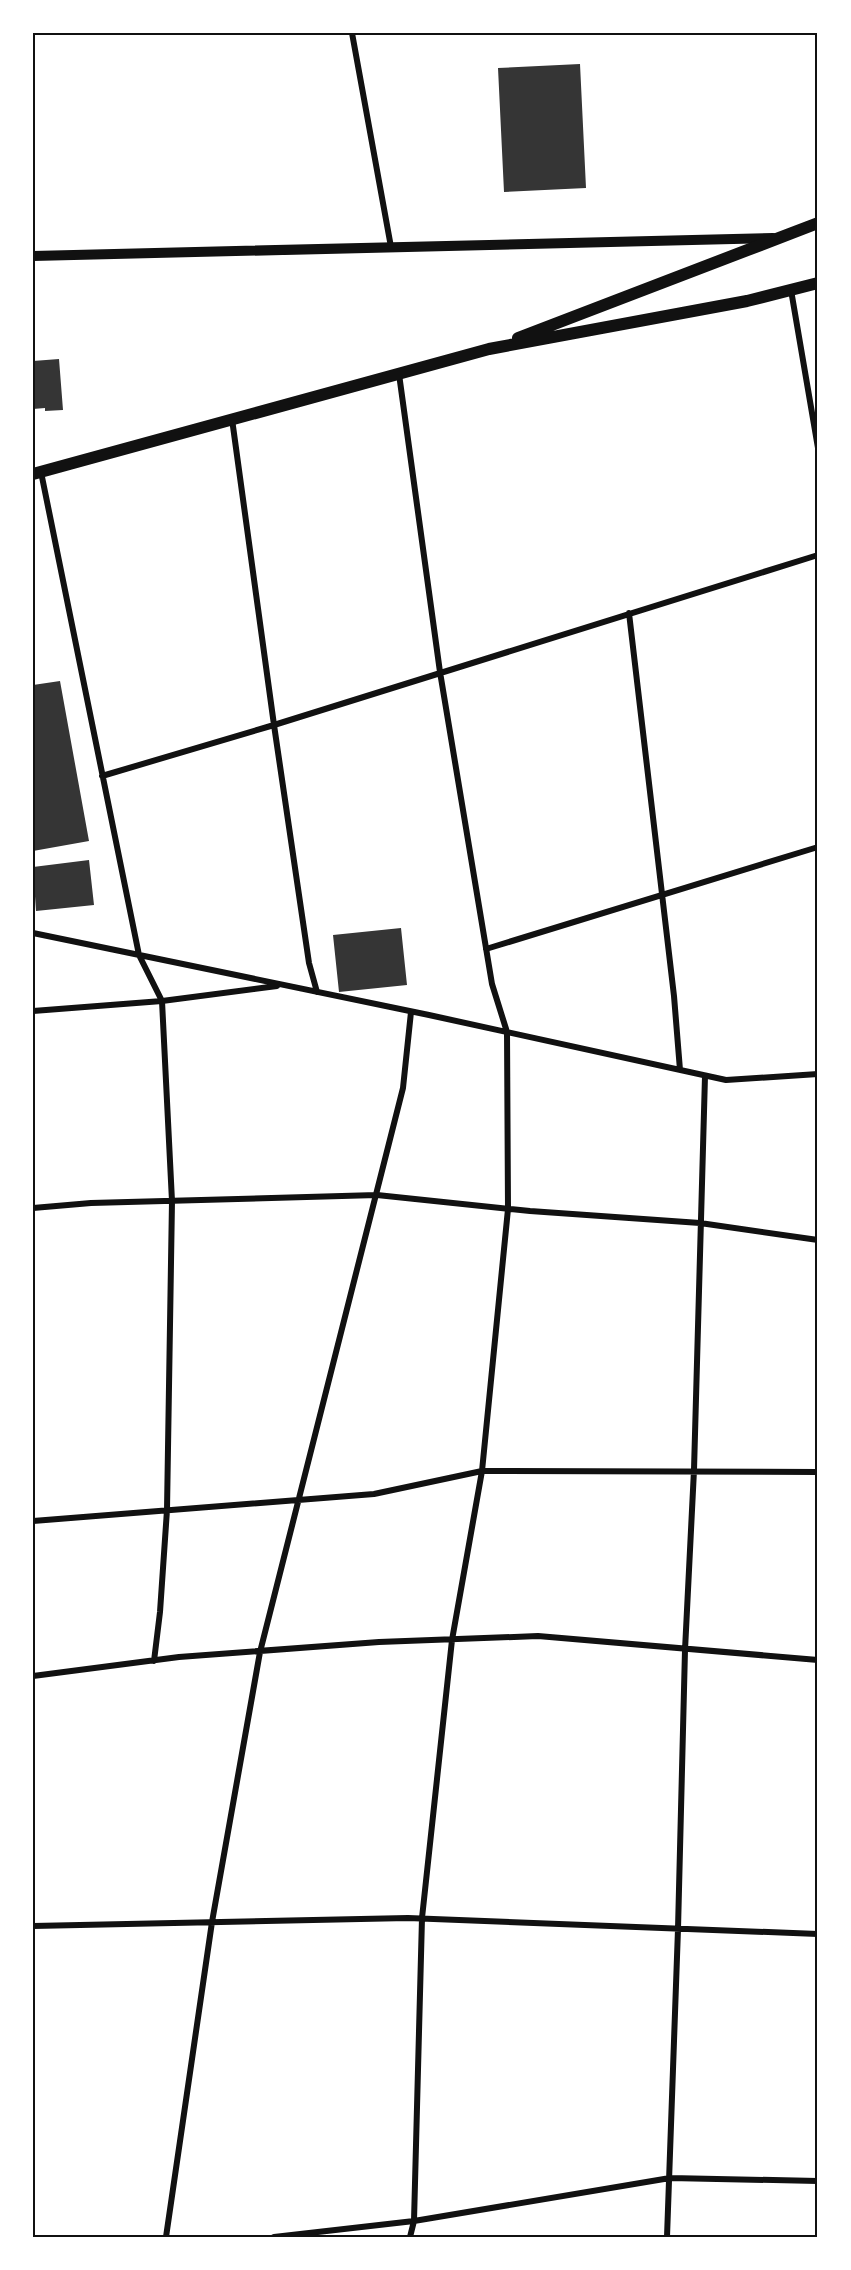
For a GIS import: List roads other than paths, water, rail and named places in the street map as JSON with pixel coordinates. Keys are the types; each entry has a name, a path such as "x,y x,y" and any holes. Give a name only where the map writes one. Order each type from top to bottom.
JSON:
{"main road":[{"path":"489,349 818,223"},
{"path":"37,473 489,349 747,302 818,283"}],"street":[{"path":"352,33 391,247"},
{"path":"33,255 777,238"},
{"path":"791,290 818,448"},
{"path":"399,374 440,672 492,984 507,1032 508,1209 482,1471 453,1640 422,1918 414,2221 410,2237"},
{"path":"232,419 309,963 317,992"},
{"path":"37,473 139,955 162,1001 172,1201 167,1510 154,1661"},
{"path":"102,776 274,725 818,555"},
{"path":"629,613 675,996 680,1070"},
{"path":"486,949 818,847"},
{"path":"33,933 726,1080 818,1074"},
{"path":"33,1011 162,1001 283,985"},
{"path":"166,2237 212,1922 260,1652 403,1088 411,1012"},
{"path":"667,2237 678,1929 684,1650 694,1470 705,1076"},
{"path":"33,1208 91,1203 377,1195 508,1209 700,1223 818,1240"},
{"path":"33,1521 374,1494 482,1471 818,1472"},
{"path":"33,1676 154,1661 379,1642 538,1636 818,1660"},
{"path":"33,1926 422,1918 818,1934"},
{"path":"274,2237 414,2221 670,2178 818,2181"}]}
